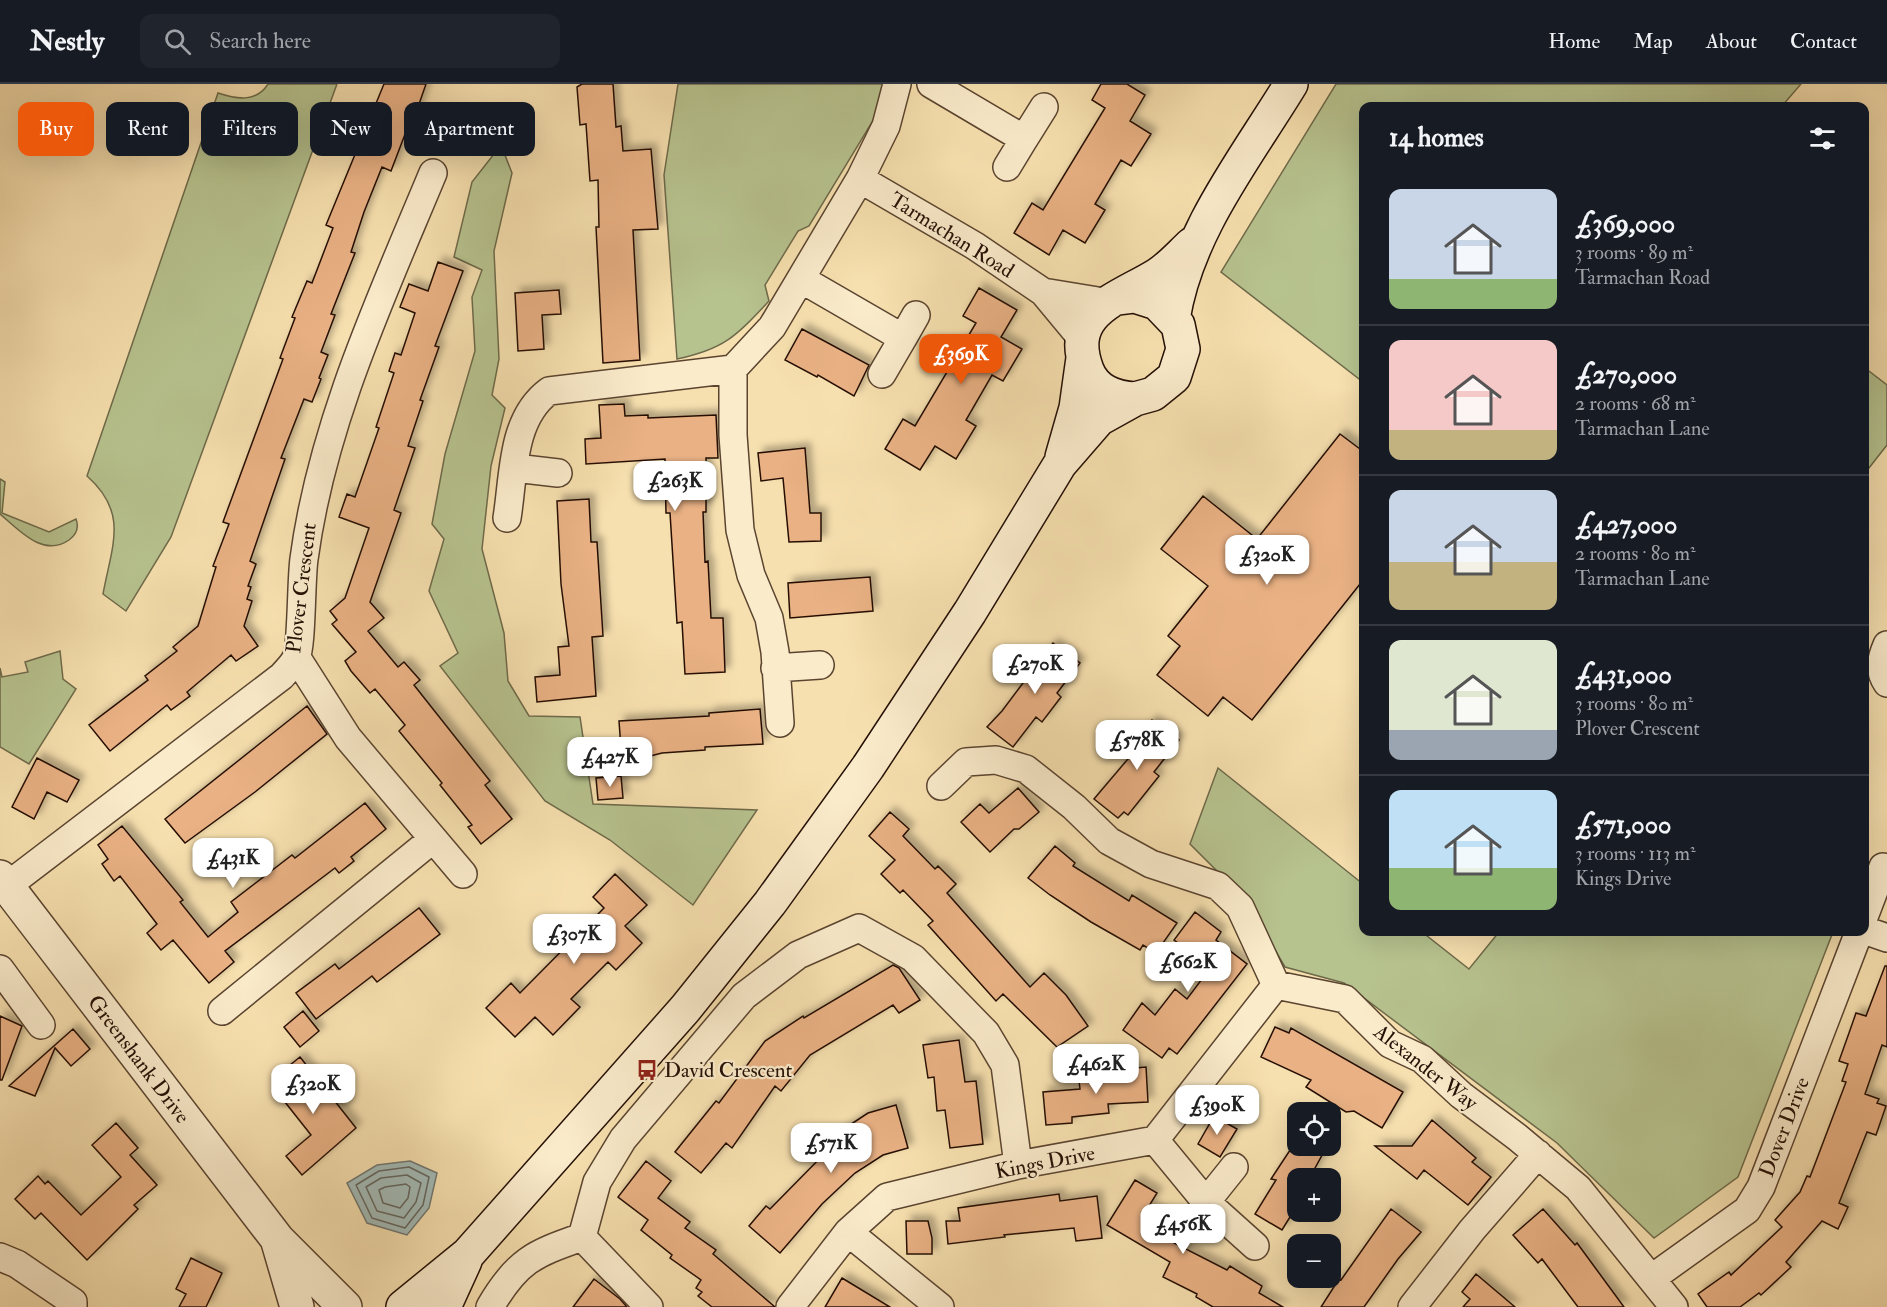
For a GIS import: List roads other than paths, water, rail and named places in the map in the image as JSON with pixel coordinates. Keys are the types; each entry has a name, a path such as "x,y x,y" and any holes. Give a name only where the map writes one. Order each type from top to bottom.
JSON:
{"main road":[{"path":"1173,319 1178,287 1195,240 1291,84"},
{"path":"1060,464 1076,408 1082,348 1091,316 1161,273 1195,240"},
{"path":"404,1307 468,1254 685,1009 770,903 868,767 970,612 1060,464 1099,419 1135,399 1153,394 1164,387 1179,367 1183,350 1178,325 1166,309 1147,298 1135,296 1114,300"},
{"path":"1082,348 1090,377 1098,387 1114,396 1135,399"},
{"name":"Greenshank Drive","path":"4,881 278,1240"},
{"path":"278,1240 297,1307"},
{"path":"278,1240 345,1307"},
{"path":"444,1307 468,1254"}],"street":[{"path":"507,518 525,417 535,401 549,391 704,375 733,369 772,327 860,179 886,126 897,84"},
{"path":"931,84 1024,139"},
{"path":"1006,167 1044,107"},
{"name":"Plover Crescent","path":"4,881 282,676 297,657 301,576 311,505 339,412 373,316 433,173"},
{"name":"Tarmachan Road","path":"860,179 975,246 1043,292 1082,348"},
{"path":"801,279 903,338"},
{"name":"Tarmachan Road","path":"1043,292 1114,300"},
{"path":"882,374 916,315"},
{"path":"733,369 733,435 740,530 751,575 769,618 780,723"},
{"path":"515,468 558,473"},
{"path":"1887,645 1882,658 1881,670 1887,683"},
{"path":"297,657 348,738 463,874"},
{"path":"776,668 820,665"},
{"path":"941,786 966,762 996,760 1026,769 1074,807 1109,841 1151,864 1218,886 1240,907 1276,985 1155,1140 1206,1202 1255,1246"},
{"path":"222,1011 433,838"},
{"path":"1869,904 1883,867"},
{"path":"582,1237 597,1182 623,1139 744,996 798,955 860,927 913,958 986,1033 1005,1065 1018,1166"},
{"path":"1869,932 1887,938"},
{"name":"Dover Drive","path":"1652,1278 1747,1210 1761,1187 1857,936"},
{"path":"0,969 41,1024"},
{"name":"Alexander Way","path":"1276,985 1344,999 1390,1044 1422,1059 1461,1095 1538,1154"},
{"name":"Kings Drive","path":"790,1307 848,1232 887,1197 1018,1166 1155,1140"},
{"path":"1412,1307 1472,1230 1538,1154 1578,1188 1674,1307"},
{"path":"1206,1202 1234,1167"},
{"path":"848,1232 940,1307"},
{"path":"490,1307 516,1269 538,1252 582,1237"},
{"path":"582,1237 649,1307"},
{"path":"0,1257 17,1264 73,1302 73,1307"}],"water":[{"path":"410,1161 437,1173 429,1208 407,1235 367,1223 347,1183 377,1165"}],"place":[{"name":"David Crescent","path":"647,1070"}]}
